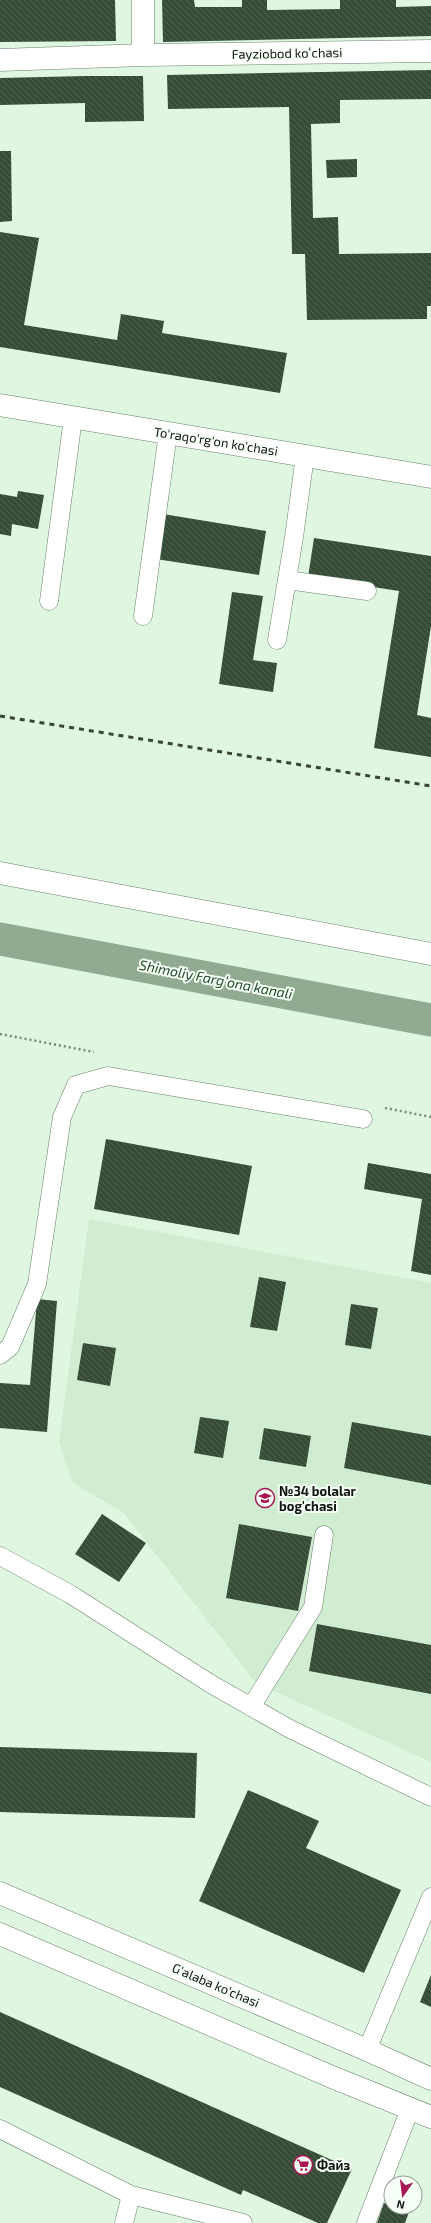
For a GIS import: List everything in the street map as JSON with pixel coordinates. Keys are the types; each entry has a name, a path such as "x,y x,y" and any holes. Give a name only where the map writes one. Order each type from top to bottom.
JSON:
{"main road":[{"path":"143,0 143,55"},
{"name":"Fayziobod koʻchasi","path":"0,60 143,55 431,51"},
{"name":"To'raqo'rg'on ko'chasi","path":"0,405 431,477"},
{"path":"0,873 431,954"},
{"name":"G'alaba ko'chasi","path":"0,1893 367,2050 431,2079"},
{"path":"0,1934 332,2077 431,2117"}],"lane":[{"path":"49,601 73,418"},
{"path":"143,616 168,433"},
{"path":"277,640 305,456"},
{"path":"287,580 367,590"},
{"path":"0,1355 10,1347 37,1284 62,1117 76,1085 108,1076 363,1119"},
{"path":"251,1707 313,1607 324,1535"},
{"path":"0,1556 70,1594 211,1684 290,1729 431,1797"},
{"path":"367,2050 431,1897"},
{"path":"366,2223 410,2109"},
{"path":"0,2129 130,2195 243,2223"},
{"path":"124,2223 130,2195"}],"shaded area":[{"name":"№34 bolalar bog'chasi","path":"89,1219 431,1283 431,1762 256,1683 124,1513 73,1483 59,1442"}],"building":[{"path":"0,0 115,0 116,41 0,42"},
{"path":"162,0 194,0 195,7 242,7 242,0 267,0 267,10 340,9 340,0 396,0 396,7 431,6 431,36 163,42"},
{"path":"431,70 431,99 340,100 340,123 311,124 313,218 338,217 339,254 431,253 431,306 427,306 427,319 307,320 305,254 292,254 289,107 168,109 167,75"},
{"path":"143,76 144,121 85,122 85,103 0,105 0,78"},
{"path":"0,151 11,151 12,221 0,222"},
{"path":"357,159 357,177 327,178 326,160"},
{"path":"0,232 39,238 24,325 117,340 121,314 164,321 162,333 287,353 280,393 0,347"},
{"path":"18,491 44,495 38,529 12,524 11,536 0,534 0,494 17,497"},
{"path":"163,514 266,531 259,575 156,559"},
{"path":"314,538 431,556 431,626 417,715 431,718 431,757 374,748 399,591 308,577"},
{"path":"232,592 263,596 253,660 277,663 273,692 219,684"},
{"path":"106,1139 252,1166 239,1235 94,1209"},
{"path":"368,1163 431,1174 431,1275 411,1271 422,1199 364,1189"},
{"path":"259,1277 286,1282 277,1331 250,1327"},
{"path":"37,1299 57,1301 47,1432 0,1428 0,1383 30,1385"},
{"path":"351,1304 378,1308 371,1349 345,1345"},
{"path":"83,1343 116,1348 110,1386 77,1380"},
{"path":"200,1417 229,1421 223,1458 194,1453"},
{"path":"352,1422 431,1436 431,1485 344,1468"},
{"path":"264,1428 311,1436 306,1467 259,1459"},
{"path":"102,1514 146,1543 119,1582 75,1554"},
{"path":"239,1524 312,1537 298,1611 226,1598"},
{"path":"317,1624 431,1645 431,1694 309,1671"},
{"path":"0,1747 197,1753 195,1818 0,1812"},
{"path":"248,1790 319,1821 306,1848 401,1890 364,1973 199,1901"},
{"path":"431,1975 431,2007 420,2002"},
{"path":"0,2012 352,2169 327,2223 318,2223 243,2190 241,2195 0,2087"},
{"path":"383,2206 383,2215 408,2215 405,2223 377,2223"}],"waterway":[{"name":"Shimoliy Fargʻona kanali","path":"0,939 431,1020"}],"railway":[{"path":"0,716 431,786"}],"place":[{"name":"№34 bolalar bog'chasi","path":"265,1498"},
{"name":"Файз","path":"303,2165"}]}
